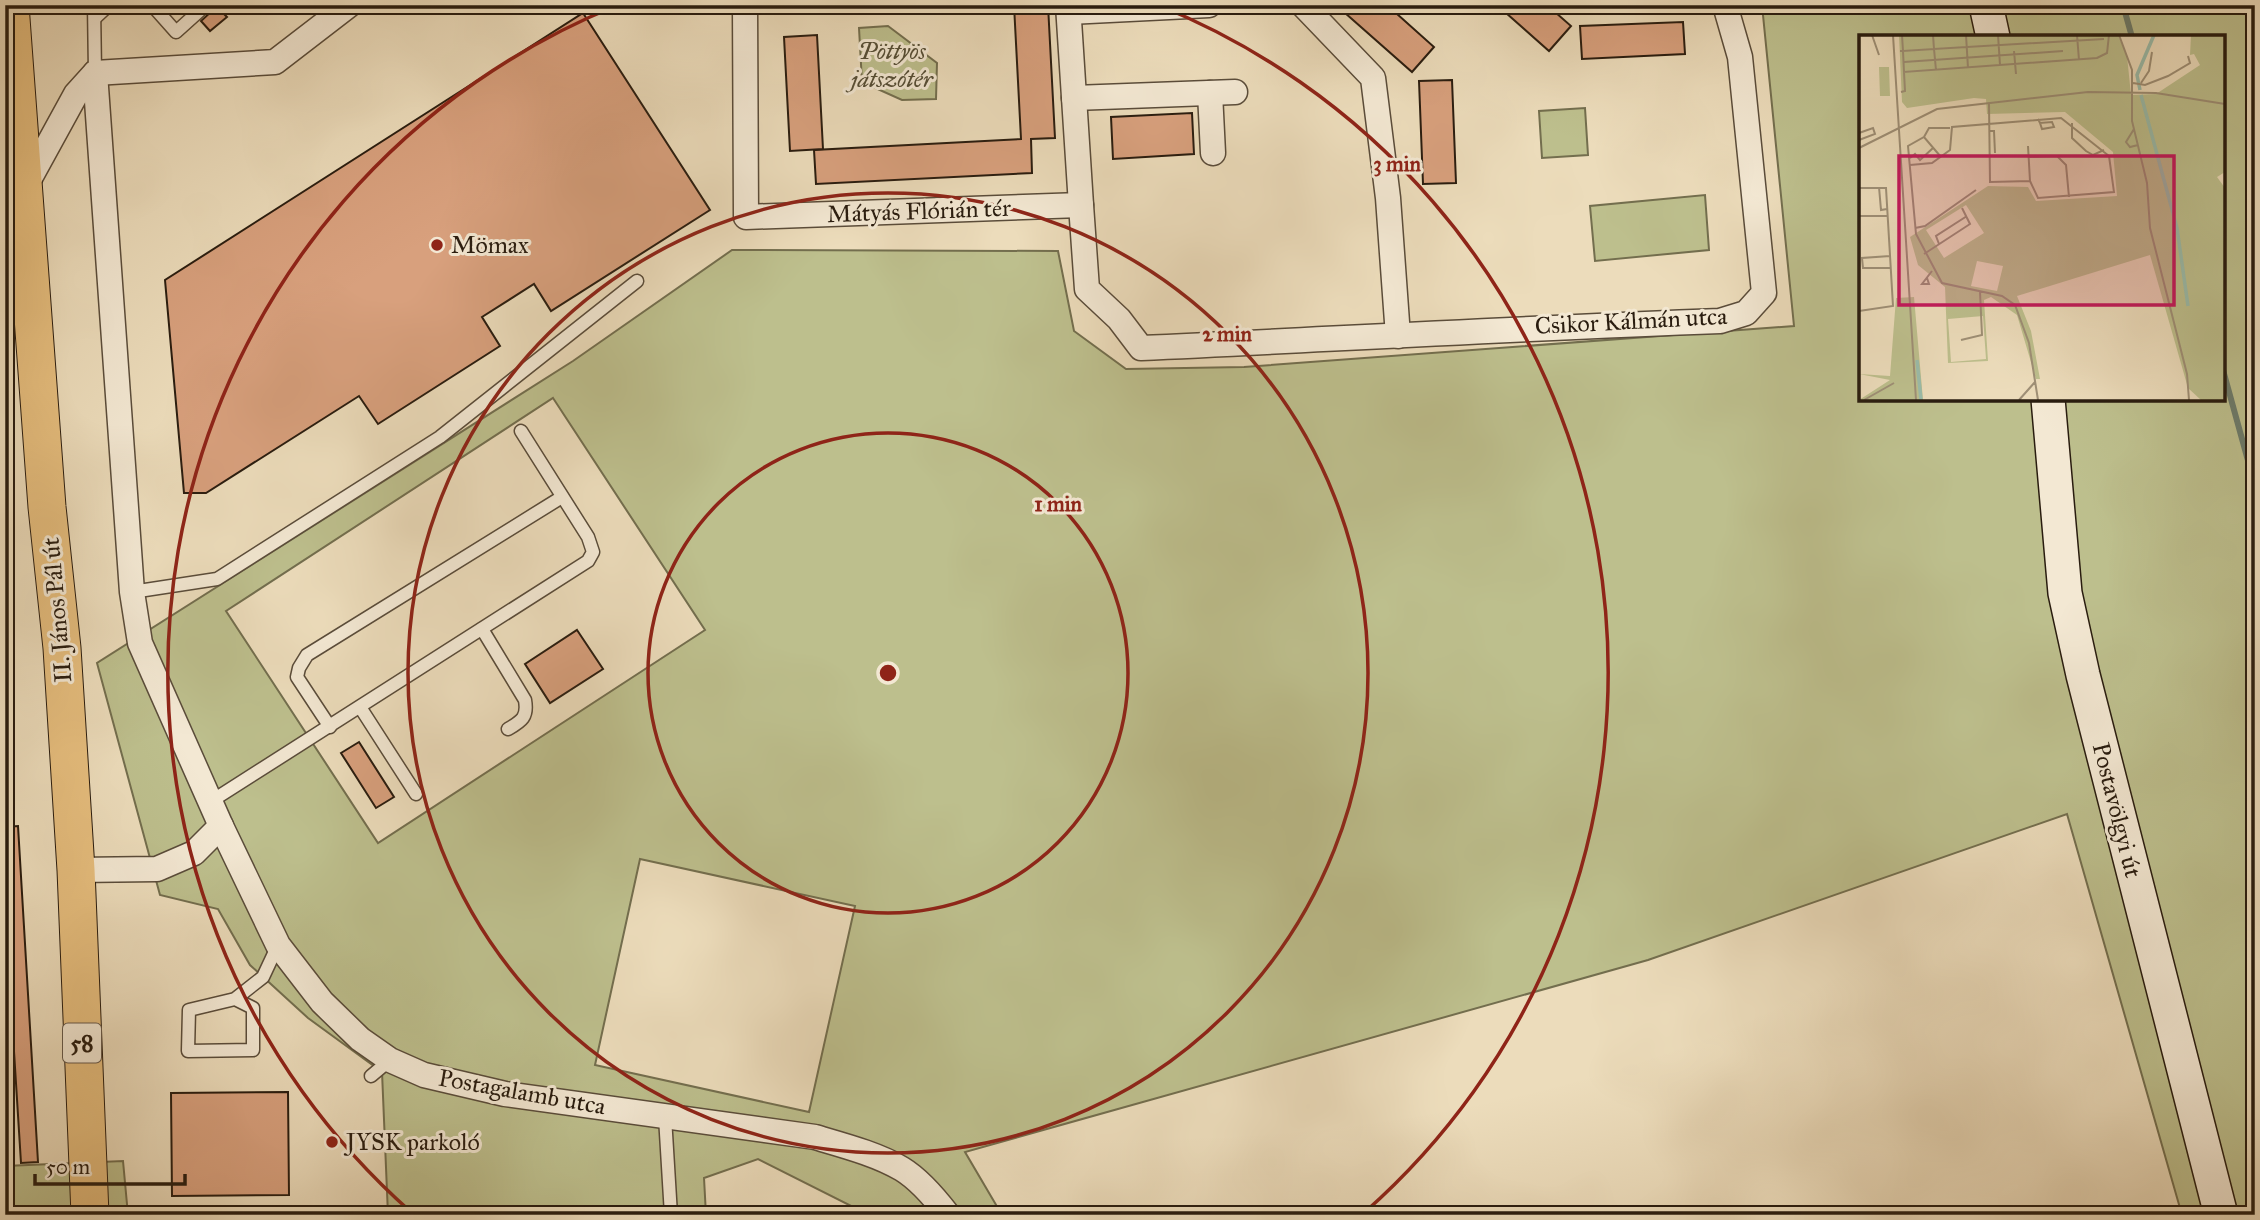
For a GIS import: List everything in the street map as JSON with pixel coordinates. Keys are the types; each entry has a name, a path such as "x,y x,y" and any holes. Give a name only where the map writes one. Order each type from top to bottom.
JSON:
{"main road":[{"name":"II. János Pál út","path":"10,5 47,507 62,648 76,870 90,1215"}],"street":[{"path":"1081,205 1069,9 1209,5"},
{"path":"1303,5 1373,78 1388,198 1398,336"},
{"name":"Csikor Kálmán utca","path":"1081,205 1087,289 1119,319 1141,348 1720,321 1746,313 1764,293 1740,57 1726,5"},
{"path":"1986,5 1993,35"},
{"path":"25,187 75,94 95,73 275,62 344,7"},
{"name":"Mátyás Flórián tér","path":"745,16 746,217 1081,205"},
{"name":"Postagalamb utca","path":"95,73 132,592 140,643 210,802 278,945 322,1002 360,1039 381,1068 505,1094 815,1137 847,1146 902,1169 934,1197 948,1215"},
{"path":"1074,98 1235,92"},
{"path":"1210,93 1213,153"},
{"name":"Postavölgyi út","path":"2048,401 2065,593 2221,1215"},
{"path":"76,870 157,869 194,853 221,826"}],"lane":[{"path":"95,73 95,11 109,5"},
{"path":"152,5 176,32 206,5"},
{"path":"132,592 217,579 440,436 637,281"},
{"path":"210,802 588,561 593,546 521,431"},
{"path":"330,727 298,677 299,668 307,654 562,496"},
{"path":"482,629 525,700 527,713 524,719 508,729"},
{"path":"360,707 416,794"},
{"path":"235,999 253,1008 253,1050 188,1051 189,1010 235,999 263,977 278,945"},
{"path":"665,1117 671,1215"}],"green space":[{"path":"1762,5 2255,5 2255,1215 2182,1215 2067,814 1648,960 965,1152 1002,1215 869,1215 758,1159 704,1178 706,1215 388,1215 382,1072 308,1018 250,965 218,909 160,895 97,663 573,361 732,250 1058,251 1074,331 1126,369 1244,367 1794,326","holes":["553,398 705,630 378,843 226,611","640,859 855,906 809,1112 595,1065"]},
{"name":"Pöttyös játszótér","path":"888,26 937,63 936,99 902,100 862,82 859,28"},
{"path":"1585,108 1588,155 1542,158 1539,111"},
{"path":"1705,195 1709,250 1595,261 1590,206"},
{"path":"123,1161 128,1215 5,1215 5,1166"}],"building":[{"path":"215,5 227,17 210,31 201,21"},
{"path":"1014,5 1048,5 1055,138 1031,139 1032,173 816,184 814,150 1021,139"},
{"path":"1336,5 1387,5 1434,47 1412,72"},
{"path":"1497,5 1547,5 1571,26 1549,51"},
{"name":"Mömax","path":"583,13 710,210 551,311 534,284 482,317 500,346 378,424 359,396 206,493 184,493 165,280"},
{"path":"1683,22 1685,54 1582,59 1580,26"},
{"path":"817,35 823,149 790,151 784,37"},
{"path":"1452,80 1456,183 1423,184 1419,81"},
{"path":"1192,113 1194,154 1113,159 1111,117"},
{"path":"577,630 603,669 550,703 525,664"},
{"path":"359,742 394,797 376,808 341,753"},
{"path":"18,826 38,1162 21,1163 5,908 5,827"},
{"path":"288,1092 289,1195 172,1196 171,1093"}],"waterway":[{"path":"2123,5 2131,35"},
{"path":"2225,377 2255,486"}],"place":[{"name":"Mömax","path":"437,245"},
{"name":"JYSK parkoló","path":"332,1142"}]}
